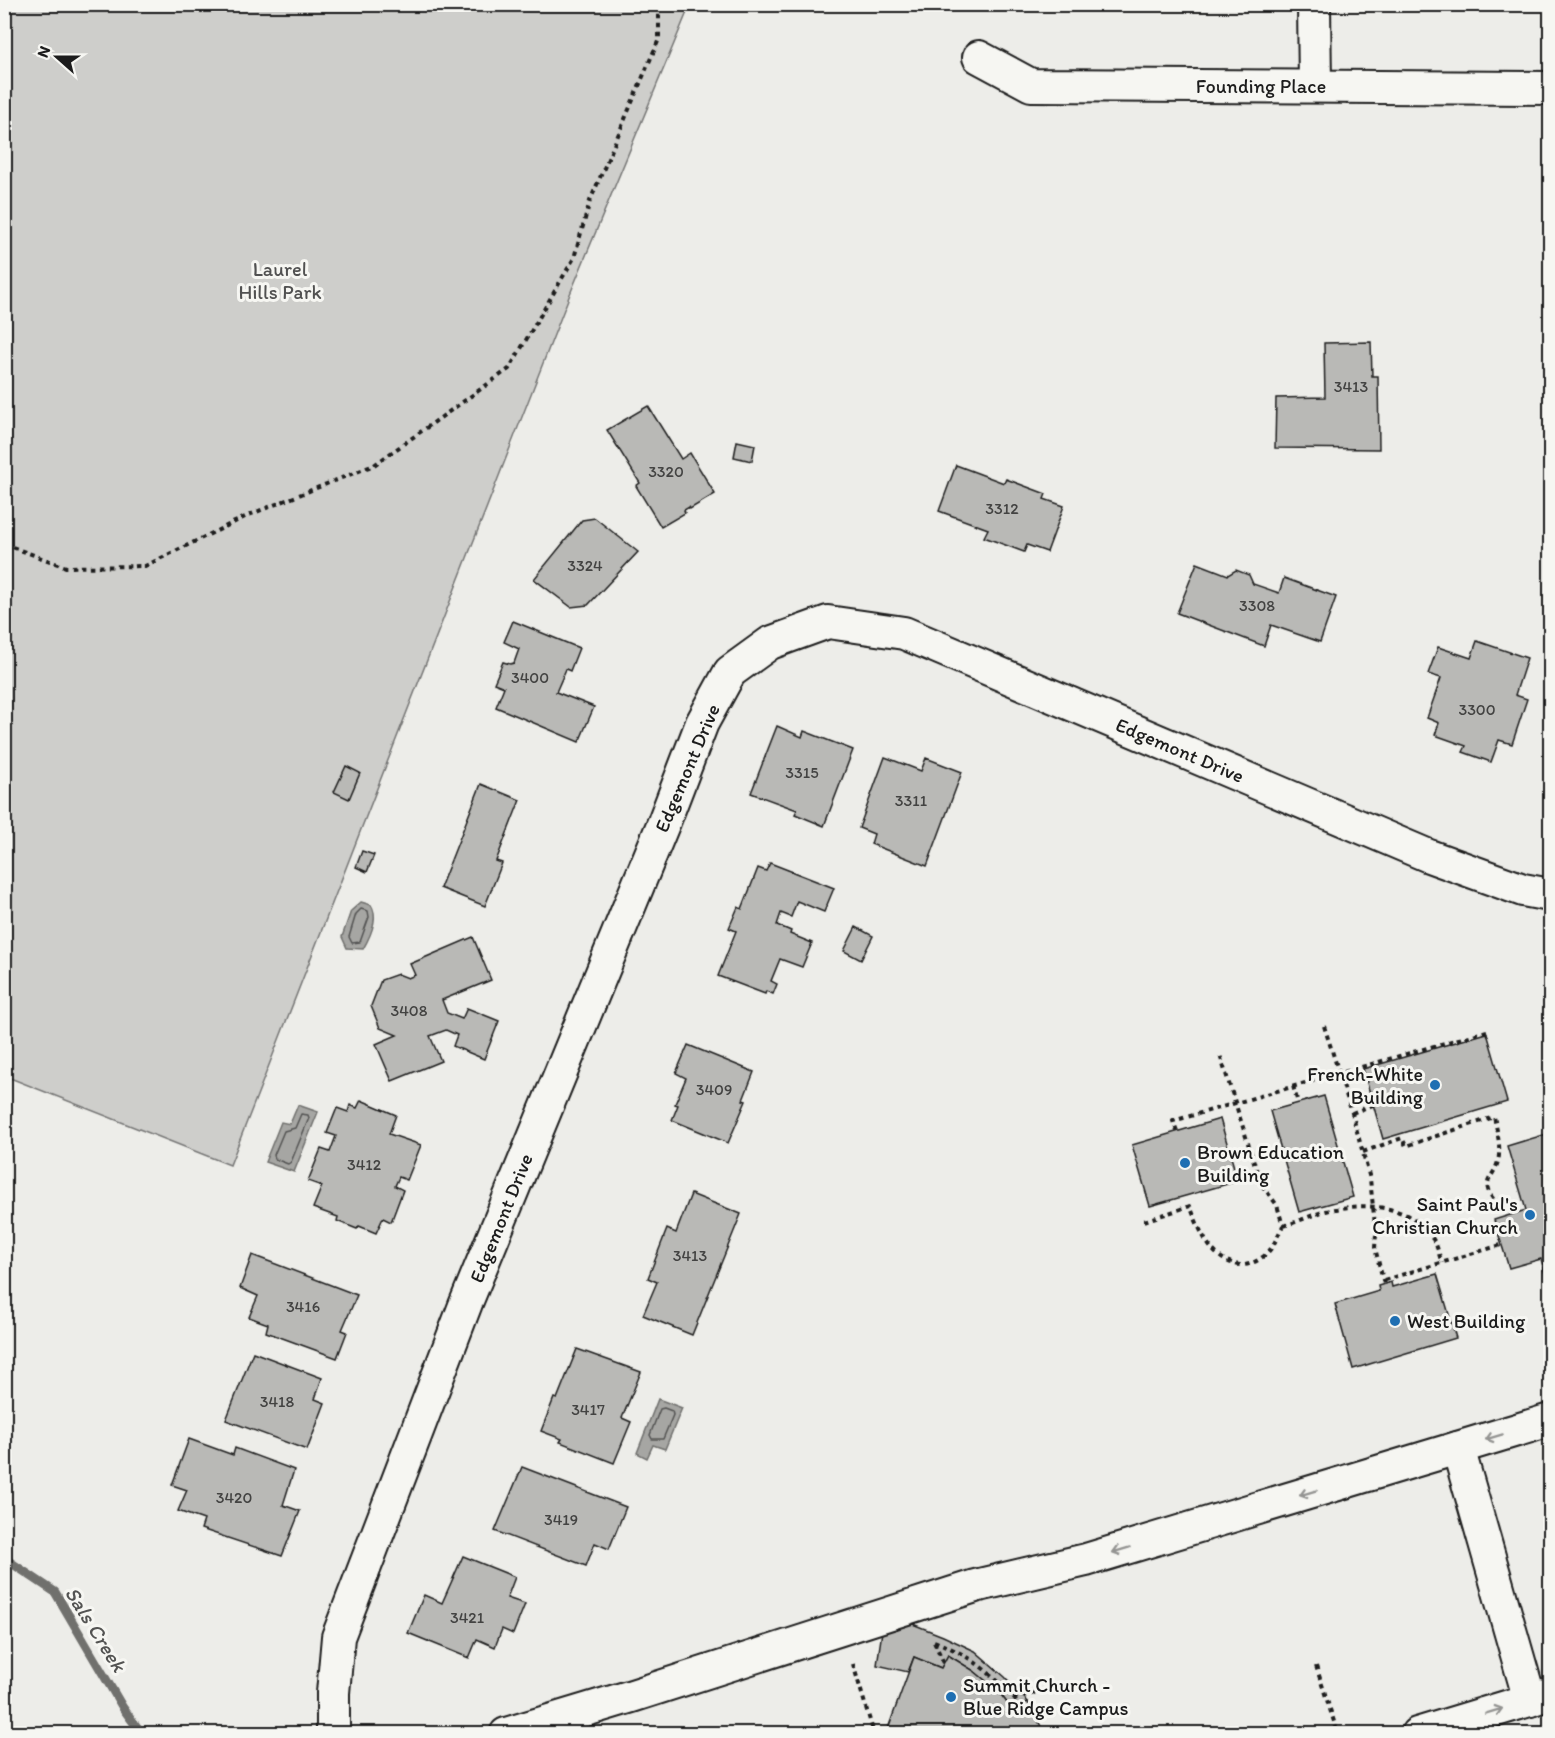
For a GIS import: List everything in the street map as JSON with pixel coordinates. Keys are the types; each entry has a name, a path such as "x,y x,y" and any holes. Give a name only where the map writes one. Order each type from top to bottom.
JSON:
{"street":[{"path":"1314,4 1315,86"},
{"name":"Founding Place","path":"979,57 1031,85 1551,88"},
{"name":"Edgemont Drive","path":"333,1734 333,1693 338,1637 466,1304 664,822 702,723 730,672 770,643 828,622 904,633 1429,856 1523,890 1551,894"},
{"path":"506,1734 975,1586 1086,1560 1551,1420"},
{"path":"1418,1734 1540,1697 1458,1448"}],"path":[{"path":"4,544 66,567 145,566 249,515 374,465 509,369 574,258 590,201 659,39 660,4"},
{"path":"1324,1026 1370,1179 1374,1207 1375,1248 1384,1282 1501,1245"},
{"path":"1177,1131 1173,1121 1490,1030"},
{"path":"1144,1221 1190,1206 1204,1239 1221,1258 1232,1264 1245,1266 1257,1261 1269,1251 1283,1226 1277,1205 1261,1184 1220,1055"},
{"path":"1293,1086 1298,1103"},
{"path":"1352,1113 1373,1105"},
{"path":"1363,1152 1402,1138 1406,1146 1494,1117 1499,1138 1499,1158 1487,1185 1488,1194 1499,1205"},
{"path":"1283,1226 1349,1206 1397,1209 1418,1222 1434,1240 1442,1263"},
{"path":"944,1663 934,1641 970,1657 1020,1707"},
{"path":"853,1664 874,1734"},
{"path":"1316,1666 1338,1734"},
{"path":"1013,1698 1069,1685"}],"green space":[{"name":"Laurel Hills Park","path":"4,5 690,5 570,294 230,1165 5,1076"}],"water":[{"path":"361,902 371,905 374,915 373,927 363,949 347,948 342,937 351,911"},
{"path":"298,1105 318,1112 294,1172 265,1162 281,1122 290,1124"},
{"path":"658,1399 682,1408 665,1449 653,1445 647,1458 637,1453"}],"building":[{"path":"1371,342 1372,376 1378,376 1379,449 1275,448 1276,398 1325,397 1324,343"},
{"path":"648,406 681,459 690,453 715,494 690,509 689,507 684,510 685,513 661,527 636,486 640,483 607,430"},
{"path":"737,441 755,445 752,461 734,457"},
{"path":"956,465 1004,483 1006,479 1046,494 1044,499 1064,506 1047,552 1027,545 1024,552 984,537 988,529 939,511"},
{"path":"595,518 638,552 588,605 571,607 534,579 582,520"},
{"path":"1197,563 1228,575 1236,570 1249,575 1253,584 1279,593 1284,578 1336,597 1320,642 1271,625 1264,646 1177,613"},
{"path":"513,621 579,648 570,671 566,669 556,692 594,707 579,742 496,707 504,687 494,683 503,662 514,663 519,649 504,642"},
{"path":"1477,641 1527,658 1515,695 1527,699 1512,744 1499,740 1491,762 1463,752 1466,746 1435,735 1439,723 1427,718 1441,678 1428,674 1438,647 1471,658"},
{"path":"777,726 802,737 804,731 853,750 824,826 795,814 797,810 751,793"},
{"path":"885,757 921,771 926,758 962,772 927,866 871,844 874,834 859,828"},
{"path":"346,766 360,773 349,799 334,792"},
{"path":"481,784 520,800 496,861 502,863 485,906 440,888"},
{"path":"362,851 374,855 367,872 356,867"},
{"path":"770,863 834,888 824,912 797,901 791,917 781,913 777,925 791,931 790,934 812,943 802,967 780,959 771,981 777,984 773,994 766,991 765,994 718,976 736,931 729,928 738,907 742,909 758,868 766,871"},
{"path":"856,927 873,936 861,960 844,951"},
{"path":"473,937 491,980 442,1000 447,1013 462,1019 467,1008 499,1021 484,1059 453,1046 457,1035 446,1030 430,1036 441,1061 392,1081 376,1044 397,1035 380,1028 371,1006 381,980 398,974 408,978 415,975 410,964"},
{"name":"French-White Building","path":"1487,1033 1507,1102 1383,1139 1363,1069"},
{"path":"688,1045 754,1072 743,1100 746,1101 728,1143 672,1120 678,1105 675,1104 686,1078 676,1073"},
{"path":"1324,1096 1353,1197 1299,1212 1270,1111"},
{"path":"361,1100 396,1115 389,1134 421,1145 407,1180 399,1177 395,1186 403,1190 391,1222 383,1218 376,1233 359,1226 357,1229 337,1221 338,1217 313,1208 322,1186 308,1181 321,1149 330,1152 336,1136 327,1133 337,1108 348,1112 350,1105 357,1108"},
{"name":"Brown Education Building","path":"1220,1119 1238,1181 1150,1206 1132,1145"},
{"name":"Saint Paul's Christian Church","path":"1550,1133 1549,1289 1541,1259 1509,1268 1494,1220 1526,1210 1507,1146"},
{"path":"691,1194 741,1214 692,1335 643,1315 657,1282 648,1278 667,1229 676,1233"},
{"path":"252,1255 357,1295 342,1330 347,1332 337,1358 266,1332 268,1324 249,1317 258,1296 240,1288"},
{"name":"West Building","path":"1437,1274 1456,1338 1353,1369 1335,1304 1379,1291 1378,1286 1391,1282 1392,1287"},
{"path":"577,1349 641,1372 622,1418 631,1422 614,1463 560,1442 562,1439 541,1431"},
{"path":"253,1352 322,1378 315,1399 325,1403 307,1450 226,1420"},
{"path":"189,1439 233,1455 235,1448 294,1470 283,1505 300,1511 282,1556 201,1529 204,1520 178,1511 187,1490 172,1485"},
{"path":"522,1467 626,1507 609,1549 595,1543 586,1566 495,1531"},
{"path":"463,1556 515,1577 507,1598 525,1604 513,1634 502,1629 495,1647 477,1639 469,1658 408,1633 424,1595 442,1603"},
{"path":"884,1618 905,1621 975,1651 1005,1677 1028,1702 1014,1712 998,1691 974,1671 948,1655 941,1668 914,1657 908,1672 877,1665"},
{"name":"Summit Church - Blue Ridge Campus","path":"948,1655 974,1671 998,1691 1014,1712 1028,1702 1045,1734 886,1734 914,1657 941,1668"}],"waterway":[{"name":"Sals Creek","path":"4,1558 55,1592 123,1708 142,1734"}],"place":[{"name":"French-White Building","path":"1435,1085"},
{"name":"Brown Education Building","path":"1185,1163"},
{"name":"Saint Paul's Christian Church","path":"1530,1215"},
{"name":"West Building","path":"1395,1321"},
{"name":"Summit Church - Blue Ridge Campus","path":"951,1697"}]}
